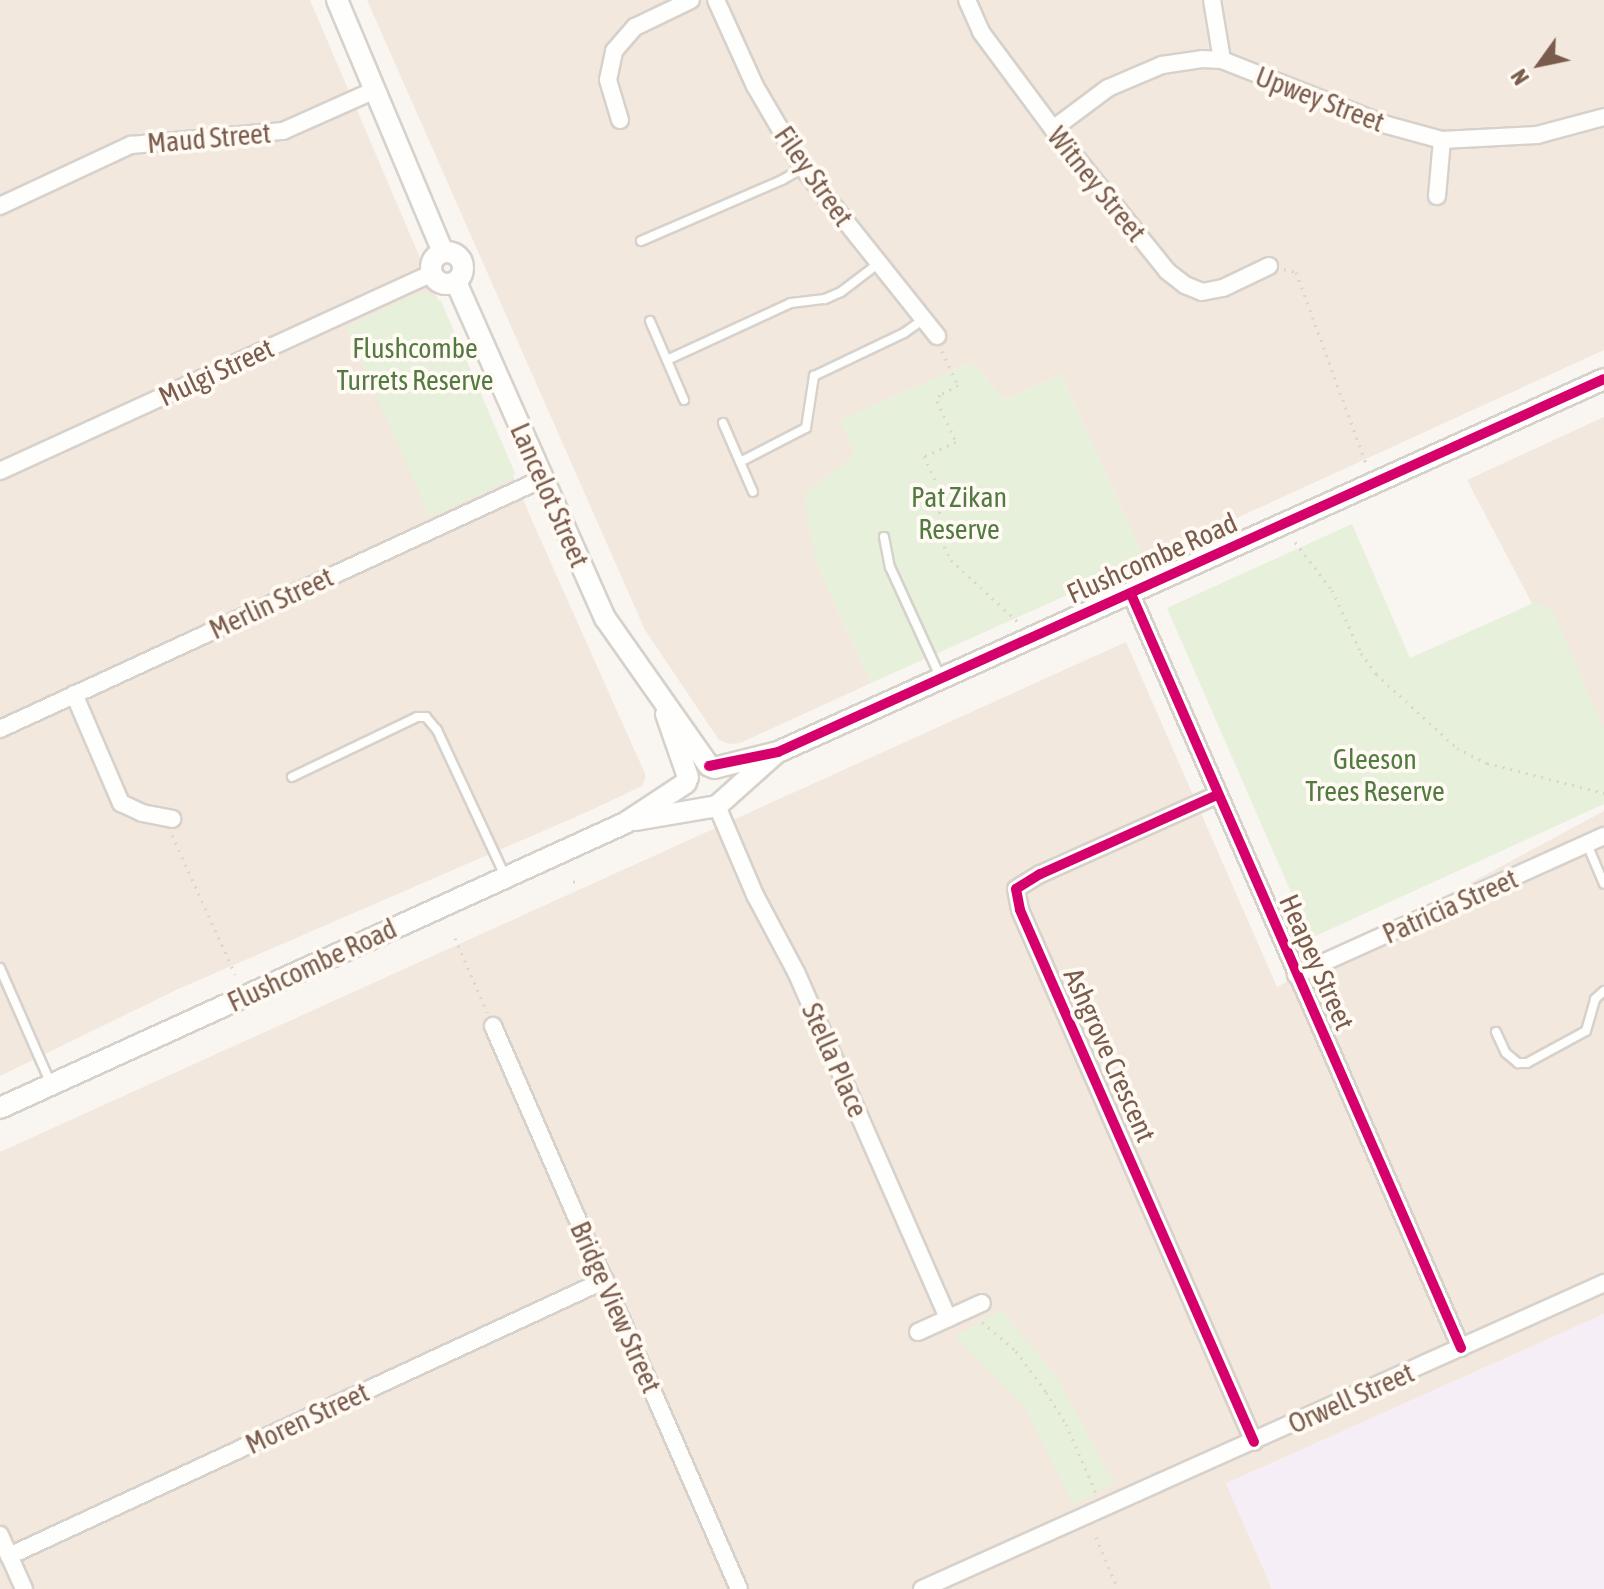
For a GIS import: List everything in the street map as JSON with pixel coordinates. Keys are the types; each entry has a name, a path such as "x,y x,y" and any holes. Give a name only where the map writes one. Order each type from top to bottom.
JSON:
{"street":[{"path":"337,0 443,252"},
{"path":"620,120 608,80 614,51 635,27 691,0"},
{"name":"Filey Street","path":"716,0 755,86 803,168 937,336"},
{"name":"Witney Street","path":"967,0 981,32 1053,129 1167,271 1191,289 1202,292 1223,288 1269,266"},
{"path":"1212,0 1222,60"},
{"name":"Upwey Street","path":"1053,129 1108,88 1162,65 1202,59 1222,60 1387,125 1442,140 1537,135 1604,117"},
{"name":"Maud Street","path":"0,206 131,145 283,131 375,90"},
{"path":"1437,196 1442,140"},
{"path":"443,252 454,253 462,260 464,271 456,282 442,284 432,273 434,258 443,252"},
{"name":"Mulgi Street","path":"0,471 432,273"},
{"name":"Lancelot Street","path":"456,282 605,618 711,767"},
{"name":"Flushcombe Road","path":"711,767 778,752 1604,379"},
{"name":"Merlin Street","path":"0,729 542,479"},
{"name":"Heapey Street","path":"1131,594 1461,1348"},
{"path":"74,694 121,803 142,813 172,819"},
{"name":"Lancelot Street","path":"661,699 687,780"},
{"name":"Flushcombe Road","path":"625,823 714,804 778,752"},
{"path":"711,767 727,781 714,804 687,795 687,780 697,768 711,767"},
{"name":"Flushcombe Road","path":"0,1108 625,823 687,780"},
{"name":"Ashgrove Crescent","path":"1217,795 1040,874 1016,889 1020,910 1254,1442"},
{"name":"Stella Place","path":"714,804 759,904 797,974 948,1318"},
{"name":"Patricia Street","path":"1296,975 1604,836"},
{"name":"Bridge View Street","path":"493,1026 739,1589"},
{"name":"Moren Street","path":"9,1556 605,1280"},
{"name":"Orwell Street","path":"922,1589 1604,1283"},
{"path":"918,1332 975,1306"},
{"path":"0,1535 24,1589"}],"lane":[{"path":"641,241 803,168"},
{"path":"667,360 791,303 825,299 841,292 879,263"},
{"path":"740,462 806,428 814,376 904,333 924,319"},
{"path":"650,321 684,400"},
{"path":"723,423 753,492"},
{"path":"884,537 890,567 942,679"},
{"path":"292,777 417,717 426,717 437,730 505,877"},
{"path":"1587,844 1604,884"},
{"path":"0,968 52,1085"},
{"path":"1496,1032 1506,1053 1518,1063 1527,1063 1586,1031 1595,999 1604,991"}],"path":[{"path":"1269,266 1296,272 1366,463"},
{"path":"937,336 958,385 940,395 937,401 956,442 924,456 942,496 937,532 951,560 1017,621"},
{"path":"1295,542 1332,590 1361,653 1376,674 1457,748 1487,763 1604,793"},
{"path":"172,819 172,837 235,974"},
{"path":"573,882 580,880"},
{"path":"455,938 493,1026"},
{"path":"975,1306 1016,1351 1046,1392 1066,1424 1103,1508"},
{"path":"1096,1537 1118,1589"}],"shaded area":[{"path":"0,0 310,0 534,525 646,776 642,786 587,812 176,990 0,1076"},
{"path":"367,0 1604,0 1604,350 1145,560 1061,375 1004,400 972,362 841,420 855,455 811,492 816,562 871,683 740,743 729,744 719,740 645,630"},
{"path":"1604,417 1604,740 1467,480"},
{"path":"1126,642 1277,987 1604,811 1604,1314 1227,1483 1272,1589 0,1589 0,1152"},
{"path":"1604,1314 1604,1589 1272,1589 1226,1484"}],"green space":[{"name":"Flushcombe Turrets Reserve","path":"423,291 441,301 515,473 512,479 430,517 346,328"},
{"name":"Pat Zikan Reserve","path":"972,362 1004,400 1061,375 1145,560 871,683 816,562 803,495 854,455 841,420"},
{"name":"Gleeson Trees Reserve","path":"1352,524 1410,658 1536,602 1553,612 1604,729 1604,804 1311,938 1167,608"},
{"path":"1001,1310 1057,1377 1114,1484 1074,1505 1025,1407 955,1337"}],"cycle path":[{"path":"709,766 778,752 1604,379"},
{"path":"1131,594 1461,1348"},
{"path":"1217,795 1040,874 1016,889 1020,910 1254,1442"}]}
